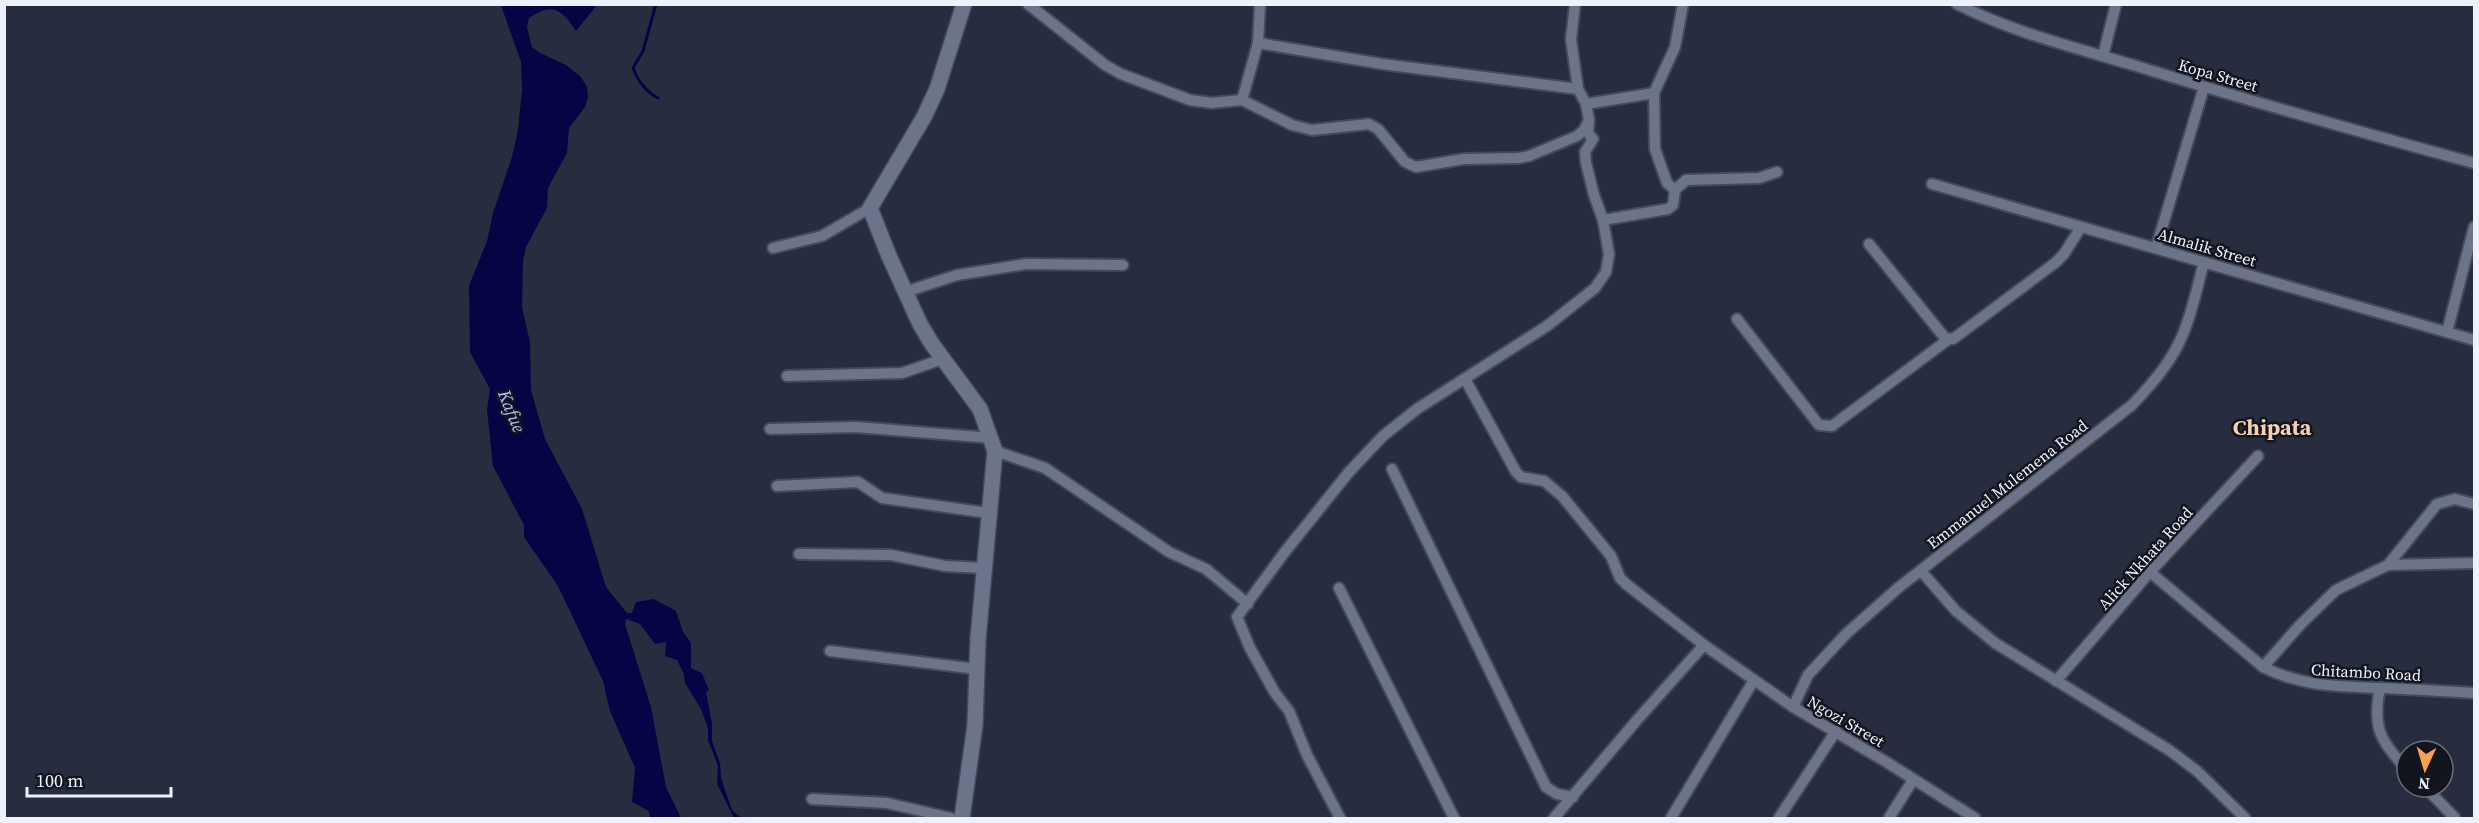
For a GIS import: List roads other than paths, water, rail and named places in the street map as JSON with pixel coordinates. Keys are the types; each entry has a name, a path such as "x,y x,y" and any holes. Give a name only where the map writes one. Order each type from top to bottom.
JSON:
{"street":[{"path":"773,248 822,236 870,208 924,117 937,89 964,4"},
{"path":"1028,4 1105,65 1121,74 1190,100 1212,103 1242,100 1292,125 1312,130 1369,124 1378,129 1405,162 1416,167 1464,159 1529,156 1577,136 1584,130 1589,120"},
{"path":"1242,100 1258,43 1260,4"},
{"path":"1340,819 1307,755 1289,711 1275,693 1237,617 1348,472 1383,436 1417,410 1547,326 1594,288 1606,272 1609,264 1603,220 1596,204 1586,163 1585,152 1593,139 1588,133 1589,120 1586,104 1578,88 1571,39 1575,4"},
{"path":"1675,190 1667,183 1655,149 1654,93 1675,47 1683,4"},
{"name":"Kopa Street","path":"1957,4 1984,18 2015,29 2205,87 2475,163"},
{"path":"2103,56 2116,4"},
{"path":"1258,43 1382,64 1578,88"},
{"path":"2156,248 2205,87"},
{"path":"1586,104 1654,93"},
{"path":"1603,220 1668,209 1673,205 1675,190 1686,180 1759,178 1777,172"},
{"name":"Almalik Street","path":"1932,184 2475,340"},
{"path":"870,208 905,292 926,334 980,409 994,445 983,568 975,725 962,819"},
{"path":"1737,319 1819,425 1832,426 1949,339 1957,338 2055,263 2064,254 2081,227"},
{"path":"2446,332 2475,227"},
{"path":"1869,244 1945,338 1949,339"},
{"name":"Emmanuel Mulemena Road","path":"1793,707 1808,675 1846,634 1921,571 2132,405 2155,381 2172,356 2185,330 2204,262"},
{"path":"905,292 957,275 1026,264 1123,265"},
{"path":"788,376 902,373 943,358"},
{"name":"Ngozi Street","path":"1465,379 1516,472 1521,477 1544,482 1562,496 1611,556 1620,578 1626,584 1704,645 1793,707 1836,731 1975,819"},
{"path":"770,429 856,427 994,445 1045,468 1170,552 1206,569 1248,604"},
{"name":"Alick Nkhata Road","path":"2056,681 2150,572 2258,456"},
{"path":"1392,469 1546,788 1557,794 1573,796"},
{"path":"777,486 858,482 882,498 988,513"},
{"path":"2388,565 2437,504 2456,499 2475,504"},
{"path":"799,554 891,555 945,566 983,568"},
{"path":"2263,667 2300,625 2336,590 2388,565 2475,563"},
{"path":"1921,571 1956,611 1976,629 2169,750 2197,771 2245,819"},
{"name":"Chitambo Road","path":"2150,572 2263,667 2283,677 2302,683 2475,693"},
{"path":"1339,588 1454,819"},
{"path":"1554,819 1704,645"},
{"path":"830,651 977,669"},
{"path":"1671,819 1754,680"},
{"path":"2380,688 2376,708 2379,734 2395,757"},
{"path":"1779,819 1836,731"},
{"path":"1889,819 1913,780"},
{"path":"812,799 888,803 951,819"},
{"path":"2436,799 2455,819"}],"water":[{"name":"Kafue","path":"501,5 597,5 576,31 566,17 550,9 529,18 527,27 532,47 566,65 581,77 587,87 588,97 585,107 569,128 567,153 548,188 547,208 526,247 523,261 522,307 530,342 531,390 545,439 582,509 606,587 627,613 632,613 636,602 654,599 676,611 683,632 691,643 691,668 702,673 709,690 706,692 712,723 712,741 720,763 721,778 732,810 741,818 734,818 717,784 718,766 708,740 708,728 701,709 685,683 684,674 677,660 665,656 666,642 655,644 640,624 626,619 625,624 651,707 666,787 681,818 650,818 649,811 632,802 635,768 610,711 603,681 558,586 524,537 524,525 493,466 487,410 490,389 470,352 469,286 487,241 518,130 522,90 521,62"}],"waterway":[{"path":"656,4 643,51 633,68 642,85 658,98"}],"district":[{"name":"Chipata","path":"2272,427"}]}
